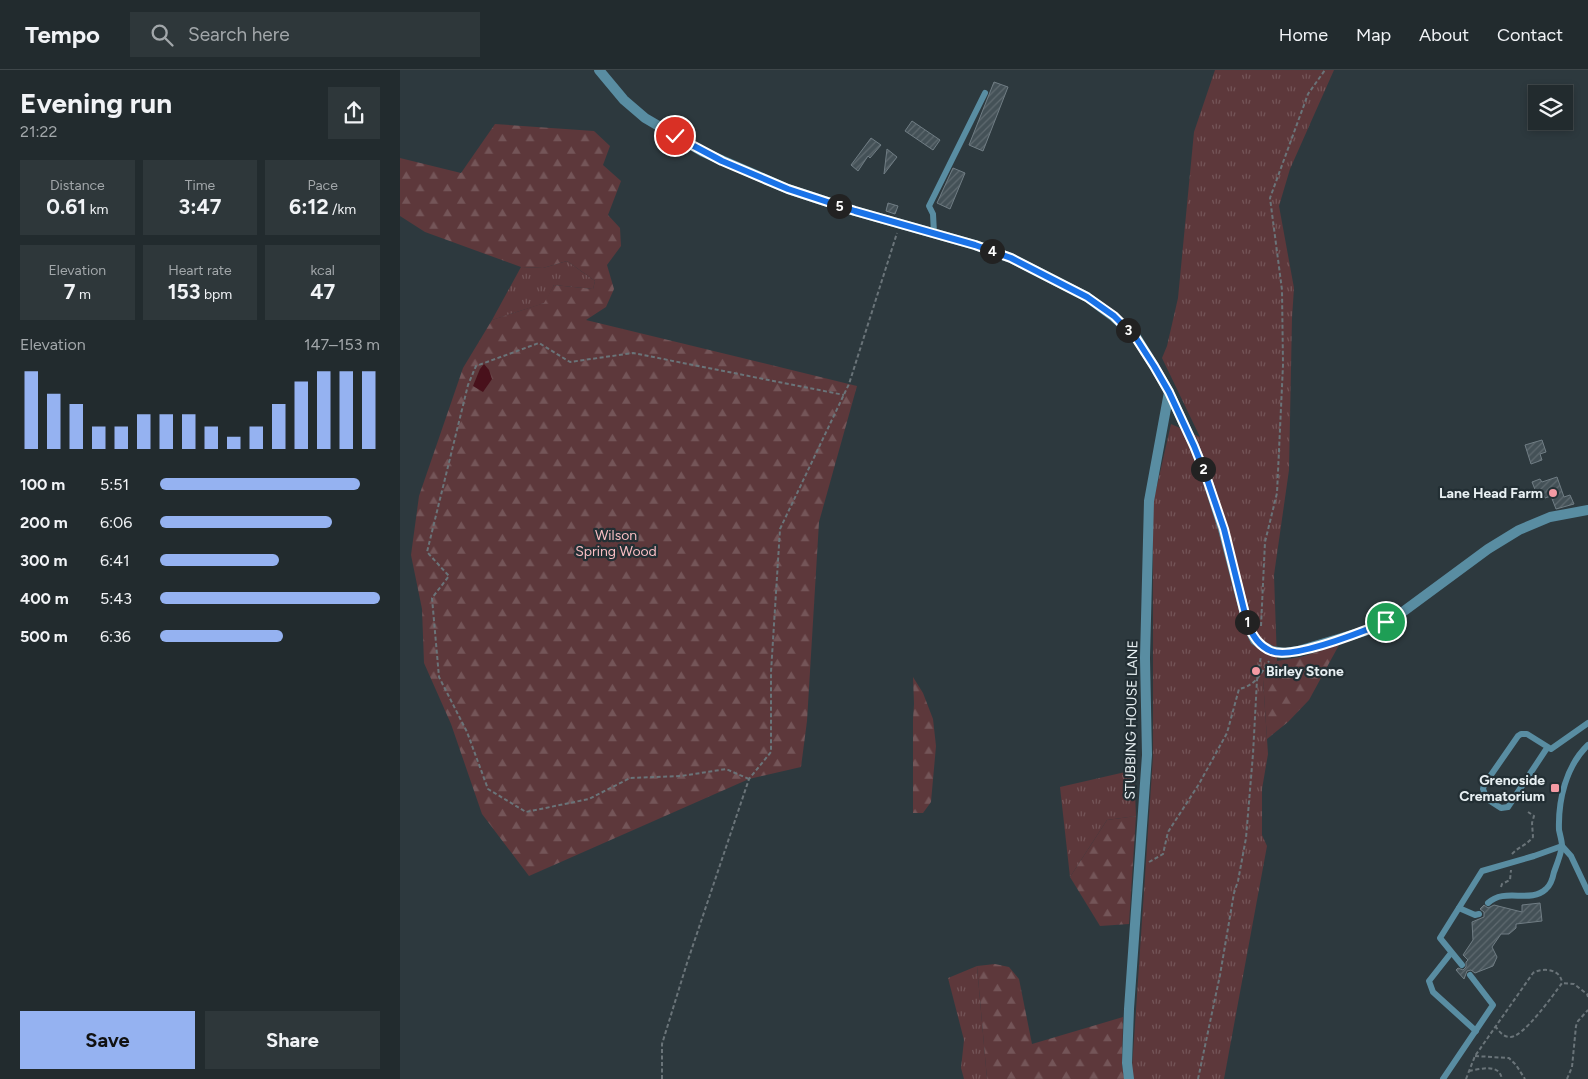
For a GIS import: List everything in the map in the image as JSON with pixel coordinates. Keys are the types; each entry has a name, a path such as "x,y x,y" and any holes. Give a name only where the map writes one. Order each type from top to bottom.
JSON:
{"street":[{"path":"599,70 624,100 646,118 703,152 788,189 1011,258 1087,297 1114,316 1136,338 1169,392 1206,476 1224,529 1248,626 1263,646 1284,654 1365,631 1386,622 1404,611 1488,549 1519,530 1550,517 1588,510"},
{"name":"STUBBING HOUSE LANE","path":"1129,1079 1127,1063 1129,1009 1141,861 1147,755 1145,658 1149,501 1169,392"}],"lane":[{"path":"934,234 933,214 930,206 985,93"},
{"path":"1547,748 1508,807 1501,808 1487,799 1483,789 1484,785 1518,736 1527,734 1551,749 1588,723"},
{"path":"1488,903 1497,896 1530,896 1539,893 1546,889 1551,882 1562,846 1559,830 1560,811 1565,785 1577,757 1588,745"},
{"path":"1562,846 1571,856 1588,892"},
{"path":"1462,966 1440,938 1482,871 1562,846"},
{"path":"1459,908 1475,915 1480,914"},
{"path":"1452,953 1429,981 1433,992 1476,1031"},
{"path":"1444,1079 1493,1004 1470,975"}],"path":[{"path":"1198,1079 1246,838 1254,754 1257,680 1263,646 1261,628 1262,582 1266,542 1276,493 1283,365 1282,290 1270,198 1308,94 1325,70"},
{"path":"662,1079 662,1044 687,963 749,779 771,752 771,672 780,529 849,384 900,224"},
{"path":"749,779 726,769 681,776 630,778 589,799 526,812 488,789 467,732 439,677 432,598 449,576 427,552 468,385 476,366 539,343 570,362 633,353 844,395"},
{"path":"1141,861 1150,862 1163,854 1168,832 1199,784 1227,733 1239,689 1246,688 1257,680 1271,659 1263,646"},
{"path":"1466,1079 1475,1056 1495,1026 1533,973 1539,969 1551,970 1562,979 1562,983 1537,1016 1514,1037 1509,1038 1503,1035 1495,1026"},
{"path":"1562,983 1574,984 1587,994 1588,997"},
{"path":"1567,1079 1572,1067 1576,1026 1588,1010"},
{"path":"1475,1056 1509,1058 1525,1079"},
{"path":"1469,1071 1487,1068 1496,1069 1500,1072 1502,1079"}],"green space":[{"path":"1215,70 1334,70 1290,169 1279,206 1294,288 1289,470 1274,575 1277,661 1263,679 1268,754 1262,789 1262,835 1267,846 1224,1079 1133,1079 1132,1069 1153,757 1153,503 1171,424 1200,437 1162,358 1167,346 1178,298 1194,132"},
{"name":"Wilson Spring Wood","path":"495,124 594,131 610,146 603,165 621,181 608,215 620,228 621,246 607,265 614,289 606,307 586,320 857,386 819,522 807,721 801,767 749,779 529,876 482,814 451,724 424,663 422,609 411,555 419,496 463,368 492,320 544,303 554,285 593,289 595,281 567,261 543,268 521,267 425,232 400,216 400,158 461,173"},
{"path":"567,261 595,281 593,289 554,285 545,303 492,320 521,267 543,268"},
{"path":"1339,645 1309,700 1288,722 1267,739 1263,679 1277,661 1301,657"},
{"path":"913,677 923,693 933,719 936,746 931,802 923,813 913,813"},
{"path":"1134,770 1136,816 1107,820 1070,877 1060,787"},
{"path":"1136,816 1129,924 1100,926 1070,877 1107,820"},
{"path":"995,964 1009,967 1019,979 1032,1044 1123,1017 1122,1066 1125,1079 987,1079 977,966"},
{"path":"977,966 987,1079 964,1079 961,1068 964,1040 948,978"}],"shaded area":[{"path":"484,364 489,370 492,379 483,392 473,386"}],"building":[{"path":"994,82 1008,87 983,151 969,145"},
{"path":"912,121 940,140 933,150 905,131"},
{"path":"871,138 881,145 870,158 868,156 858,171 851,165"},
{"path":"887,149 897,157 884,174"},
{"path":"953,168 965,173 950,209 937,203"},
{"path":"888,203 898,206 895,214 886,211"},
{"path":"1542,440 1546,452 1540,454 1542,460 1531,464 1525,445"},
{"name":"Lane Head Farm","path":"1557,477 1564,497 1570,495 1574,504 1556,509 1551,496 1545,498 1542,490 1536,492 1532,482 1540,479 1542,482"},
{"path":"1540,903 1542,921 1516,924 1516,928 1509,934 1501,934 1492,947 1497,957 1493,966 1475,973 1471,970 1467,971 1464,979 1456,970 1458,968 1463,970 1466,967 1468,960 1463,955 1473,940 1472,922 1484,917 1484,912 1480,909 1484,905 1488,908 1494,905 1522,912 1522,905"}],"place":[{"name":"Lane Head Farm","path":"1553,493"},
{"name":"Birley Stone","path":"1256,671"},
{"name":"Grenoside Crematorium","path":"1555,788"}],"route":[{"path":"675,136 722,161 788,189 855,211 975,245 1011,258 1087,297 1114,316 1136,338 1169,392 1206,476 1224,529 1248,626 1255,640 1272,652 1284,654 1365,631 1386,622"}]}
